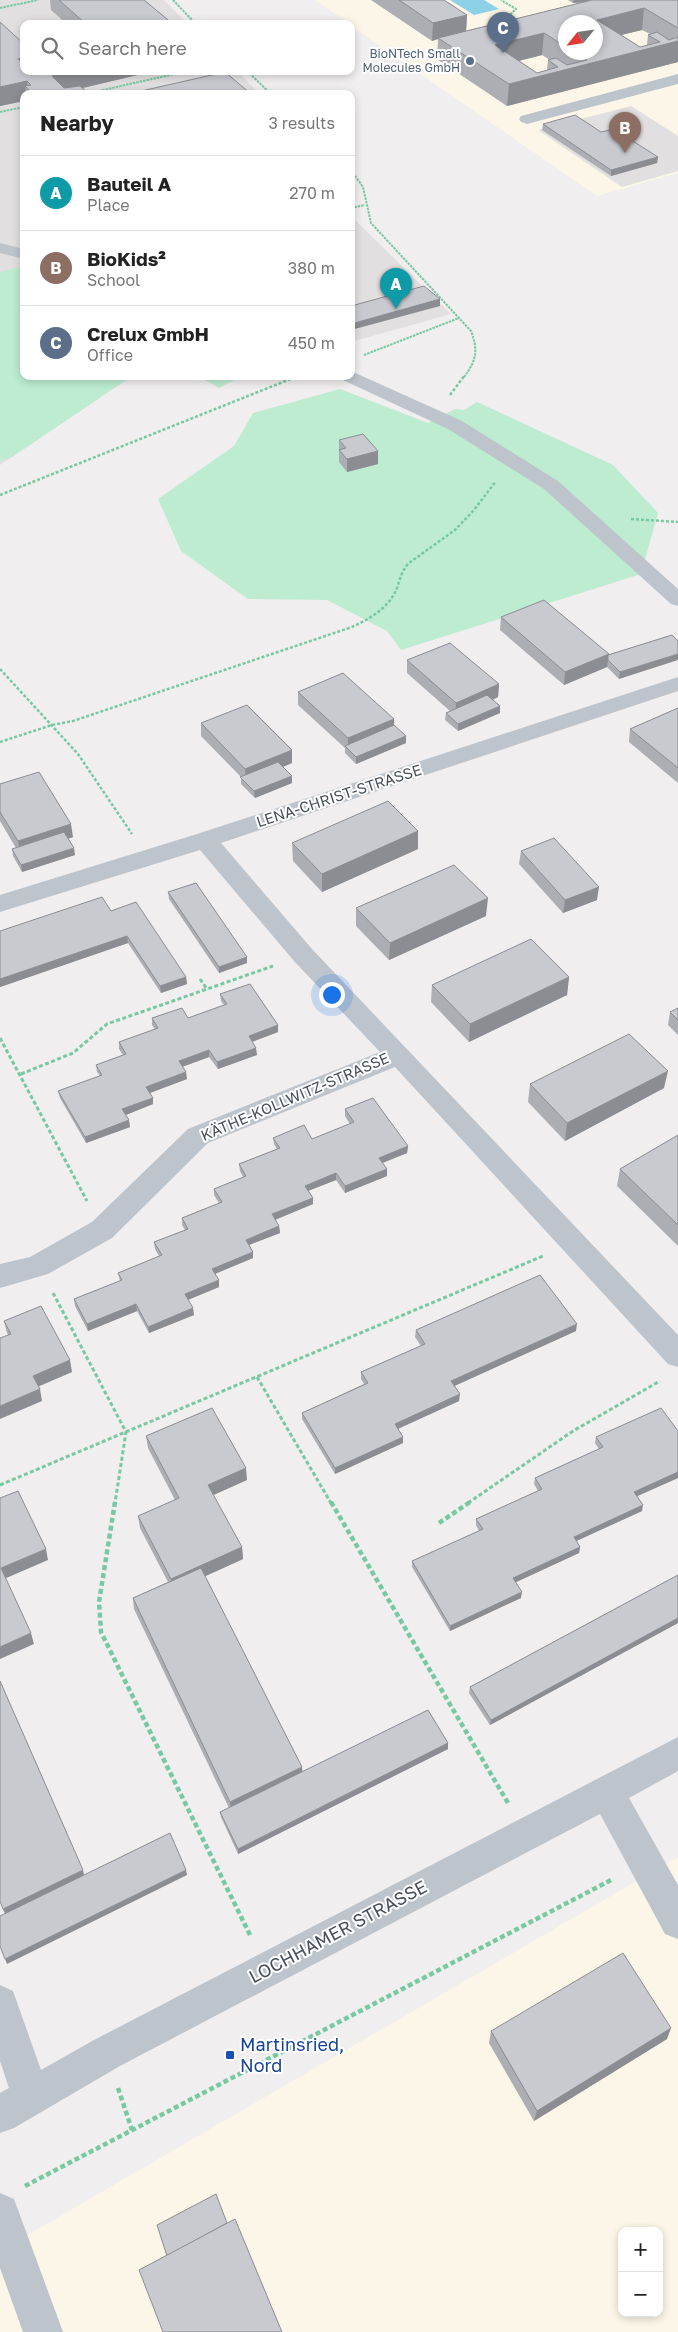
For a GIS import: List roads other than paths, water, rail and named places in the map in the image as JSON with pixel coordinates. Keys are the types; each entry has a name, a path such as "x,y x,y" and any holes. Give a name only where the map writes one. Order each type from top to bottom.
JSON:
{"street":[{"path":"526,119 678,78"},
{"path":"0,248 20,253"},
{"path":"355,378 434,415 551,485 678,600"},
{"name":"LENA-CHRIST-STRASSE","path":"0,904 205,840 678,684"},
{"name":"KÄTHE-KOLLWITZ-STRASSE","path":"205,840 303,956 399,1055 678,1355"},
{"name":"KÄTHE-KOLLWITZ-STRASSE","path":"0,1276 38,1266 102,1230 198,1136 399,1055"},
{"name":"LOCHHAMER STRASSE","path":"0,2114 30,2095 678,1753"},
{"path":"607,1792 678,1921"},
{"path":"0,2004 30,2095"},
{"path":"9,2201 43,2332"}],"water":[{"path":"450,0 484,0 499,9 474,15"}],"place":[{"name":"Crelux GmbH","path":"503,53"},
{"name":"BioNTech Small Molecules GmbH","path":"470,61"},
{"name":"BioKids²","path":"625,153"},
{"name":"Bauteil A","path":"396,309"},
{"name":"Martinsried, Nord","path":"230,2055"}]}
